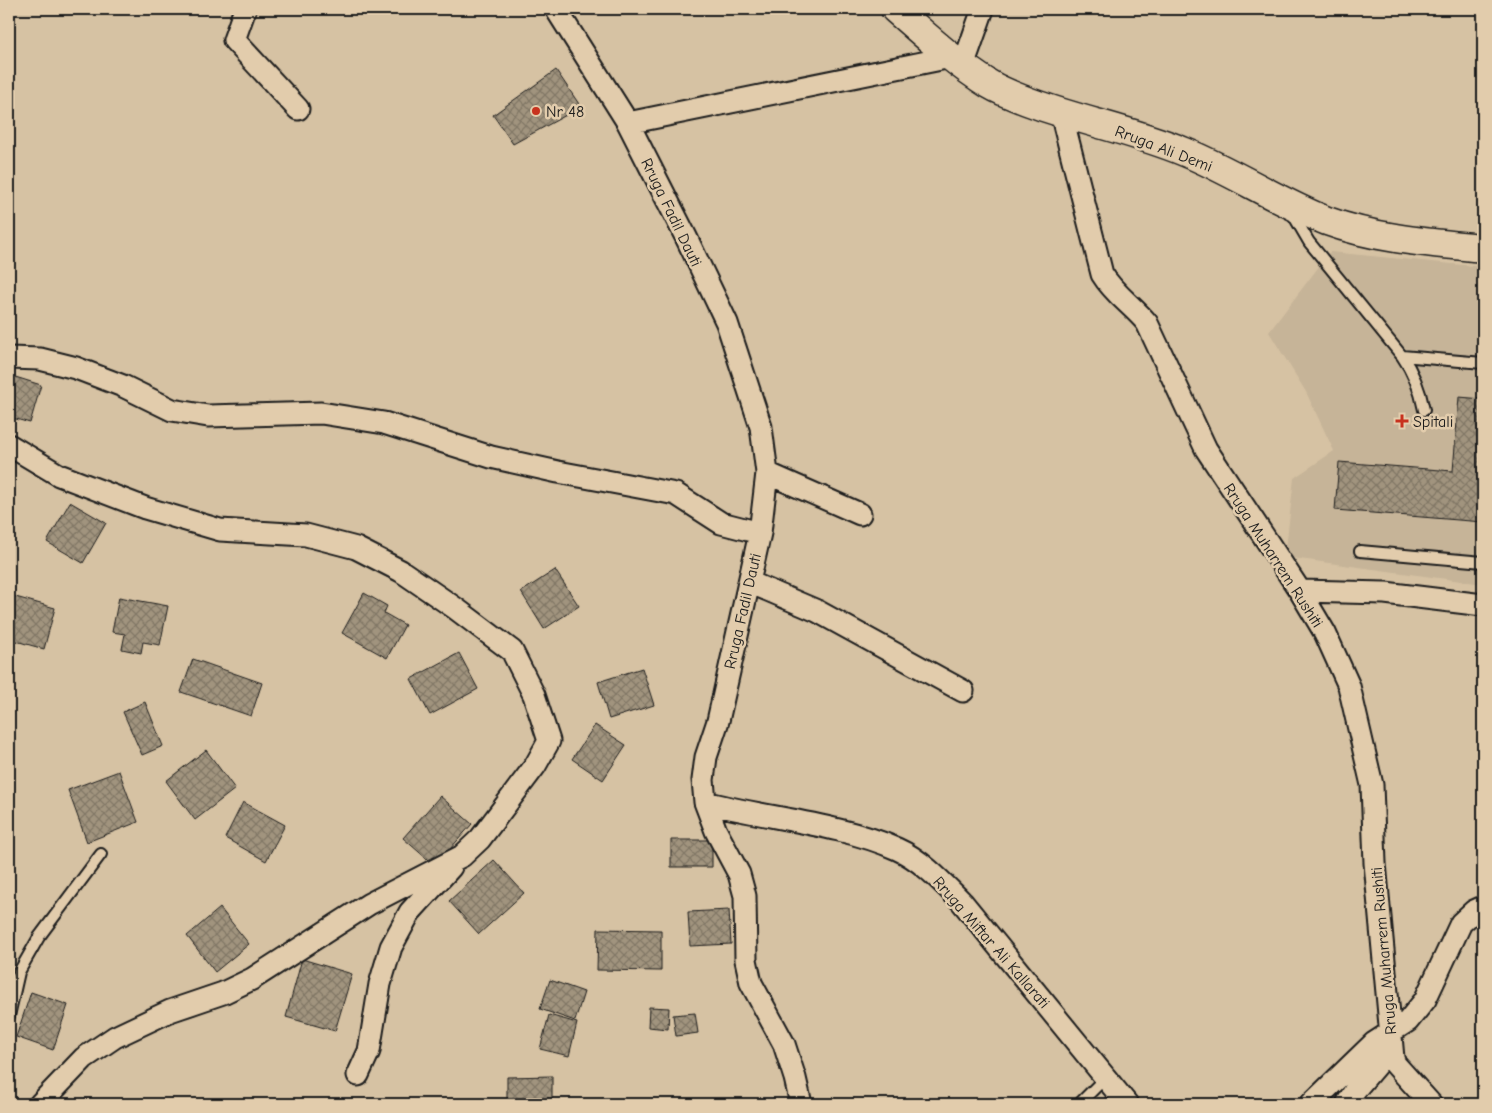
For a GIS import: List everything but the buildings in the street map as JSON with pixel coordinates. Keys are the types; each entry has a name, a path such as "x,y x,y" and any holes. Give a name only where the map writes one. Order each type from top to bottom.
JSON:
{"main road":[{"name":"Rruga Ali Demi","path":"895,9 957,61 990,85 1061,113 1149,138 1185,152 1287,204 1330,222 1421,242 1483,248"}],"street":[{"path":"246,9 234,40 298,109"},
{"name":"Rruga Fadil Dauti","path":"556,9 628,123 727,323 762,426 767,473 760,533 718,721 706,757 703,780 705,802 716,830 739,874 745,896 746,960 751,983 784,1044 801,1104"},
{"path":"628,123 957,61 983,9"},
{"name":"Rruga Muharrem Rushiti","path":"1061,113 1102,274 1111,290 1137,311 1148,323 1206,449 1300,591 1325,633 1348,686 1372,784 1375,863 1395,1064 1432,1104"},
{"path":"9,358 40,359 76,368 122,386 172,410 208,416 321,413 384,423 491,457 558,472 676,494 721,523 760,533"},
{"path":"9,445 60,474 145,508 220,530 306,535 356,548 401,571 456,608 512,651 534,695 549,741 535,766 480,838 410,912 391,947 380,984 369,1050 358,1075"},
{"path":"767,473 860,514"},
{"path":"749,582 818,611 963,692"},
{"path":"1300,591 1385,593 1483,606"},
{"name":"Rruga Miftar Ali Kallarati","path":"705,802 854,835 898,849 932,872 962,902 1127,1104"},
{"path":"40,1104 84,1058 115,1037 170,1011 222,994 252,979 369,904 462,856"},
{"path":"1311,1104 1374,1043 1391,1034 1408,1021 1425,1000 1462,923 1474,911 1483,907"},
{"path":"1348,1104 1356,1090 1383,1057 1391,1034"}],"lane":[{"path":"1287,204 1310,242 1402,356 1414,374 1421,392 1424,410"},
{"path":"1402,356 1483,363"},
{"path":"1360,550 1483,562"},
{"path":"9,1016 19,972 34,946 101,854"},
{"path":"1079,1104 1105,1078"}],"shaded area":[{"name":"Spitali","path":"1330,252 1483,267 1483,584 1285,557 1294,478 1334,451 1306,392 1269,332"}],"place":[{"name":"Nr 48","path":"536,111"},
{"name":"Spitali","path":"1402,421"}]}
